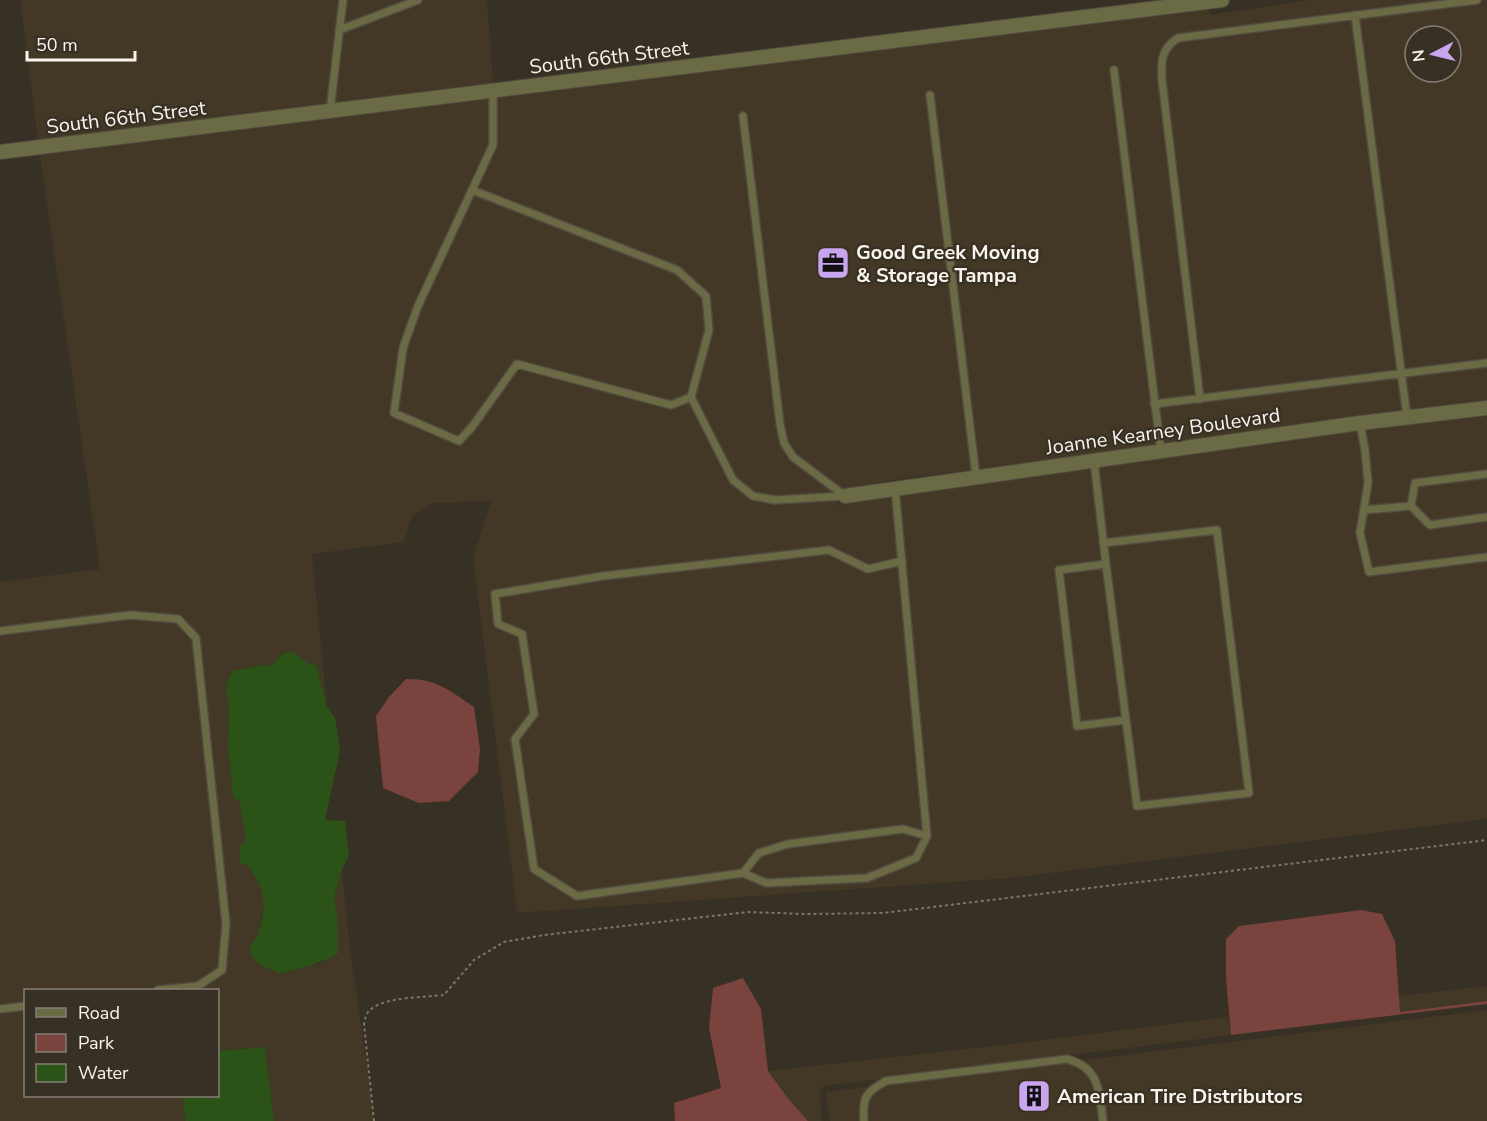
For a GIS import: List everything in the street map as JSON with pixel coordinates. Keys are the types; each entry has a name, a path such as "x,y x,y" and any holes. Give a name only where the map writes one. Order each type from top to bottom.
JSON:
{"street":[{"name":"South 66th Street","path":"0,152 1222,0"},
{"name":"Joanne Kearney Boulevard","path":"845,496 1360,423 1487,408"}],"lane":[{"path":"330,111 343,0"},
{"path":"339,30 418,0"},
{"path":"1200,399 1162,80 1161,61 1168,44 1178,38 1477,0"},
{"path":"1355,15 1407,417"},
{"path":"1114,70 1161,452"},
{"path":"494,91 493,145 418,306 402,348 394,413 459,441 472,427 517,364 671,405 692,397"},
{"path":"930,95 976,476"},
{"path":"743,116 778,412 784,444 793,457 845,496"},
{"path":"472,190 677,270 706,296 709,330 692,397 733,480 753,496 776,500 845,496"},
{"path":"1154,404 1487,363"},
{"path":"1360,423 1368,483 1360,533 1369,572 1487,557"},
{"path":"1094,461 1103,543 1137,806 1249,793 1217,530 1103,543"},
{"path":"1411,506 1415,483 1487,474"},
{"path":"895,488 902,561 927,836 916,858 867,878 766,883 743,873 577,896 534,869 515,739 534,714 522,634 498,624 495,594 603,576 829,550 868,569 902,561"},
{"path":"1364,510 1411,506 1430,525 1487,517"},
{"path":"1106,564 1059,570 1077,726 1126,720"},
{"path":"0,631 130,615 178,620 196,638 226,924 222,970 198,986 168,989"},
{"path":"743,873 759,853 788,844 903,829 927,836"},
{"path":"0,1009 24,1006"},
{"path":"864,1121 863,1103 871,1089 886,1081 1067,1059 1086,1067 1094,1076 1100,1093 1103,1121"}],"path":[{"path":"374,1121 364,1024 367,1012 376,1005 392,1001 444,995 474,960 504,942 544,935 748,912 806,915 883,913 1487,840"}],"shaded area":[{"path":"20,0 487,0 493,83 38,140"},
{"path":"1311,0 1487,0 1487,401 1359,415 836,490 838,505 1361,430 1487,416 1487,819 1009,878 517,913 473,558 491,501 433,503 414,515 404,542 312,554 327,706 316,665 307,663 294,652 283,653 272,666 263,665 251,668 228,679 226,691 229,703 228,747 233,796 240,801 246,841 241,864 246,864 257,877 264,899 259,934 253,943 281,974 319,964 337,954 338,922 334,898 342,869 349,942 375,1121 274,1121 265,1047 219,1051 219,989 24,989 24,1097 183,1097 185,1121 0,1121 0,582 100,569 40,155 1208,9 1210,15"},
{"path":"1487,986 1487,1001 1400,1012 1399,996"},
{"path":"1487,1010 1487,1121 830,1121 826,1092"},
{"path":"1228,1017 1231,1035 823,1086 819,1092 822,1121 808,1121 768,1071 1011,1044"}],"green space":[{"path":"406,679 434,683 474,707 480,749 478,772 449,801 419,803 383,788 376,716 389,697"},
{"path":"1361,910 1382,914 1395,941 1400,1012 1487,1001 1487,1004 1231,1035 1226,978 1226,939 1239,926"},
{"path":"743,978 761,1009 768,1071 808,1121 675,1121 674,1103 721,1088 709,1028 713,988"}],"water":[{"path":"294,652 307,663 316,665 327,706 335,718 340,750 325,820 345,821 349,855 342,869 334,898 338,922 338,954 281,974 258,963 250,949 259,932 263,913 263,896 252,872 246,864 240,864 240,846 246,841 240,802 233,796 228,747 229,703 226,691 228,679 233,671 264,665 272,666 283,653"},
{"path":"265,1047 274,1121 185,1121 183,1097 219,1097 219,1051"}],"place":[{"name":"Good Greek Moving & Storage Tampa","path":"833,263"},
{"name":"American Tire Distributors","path":"1034,1096"}]}
